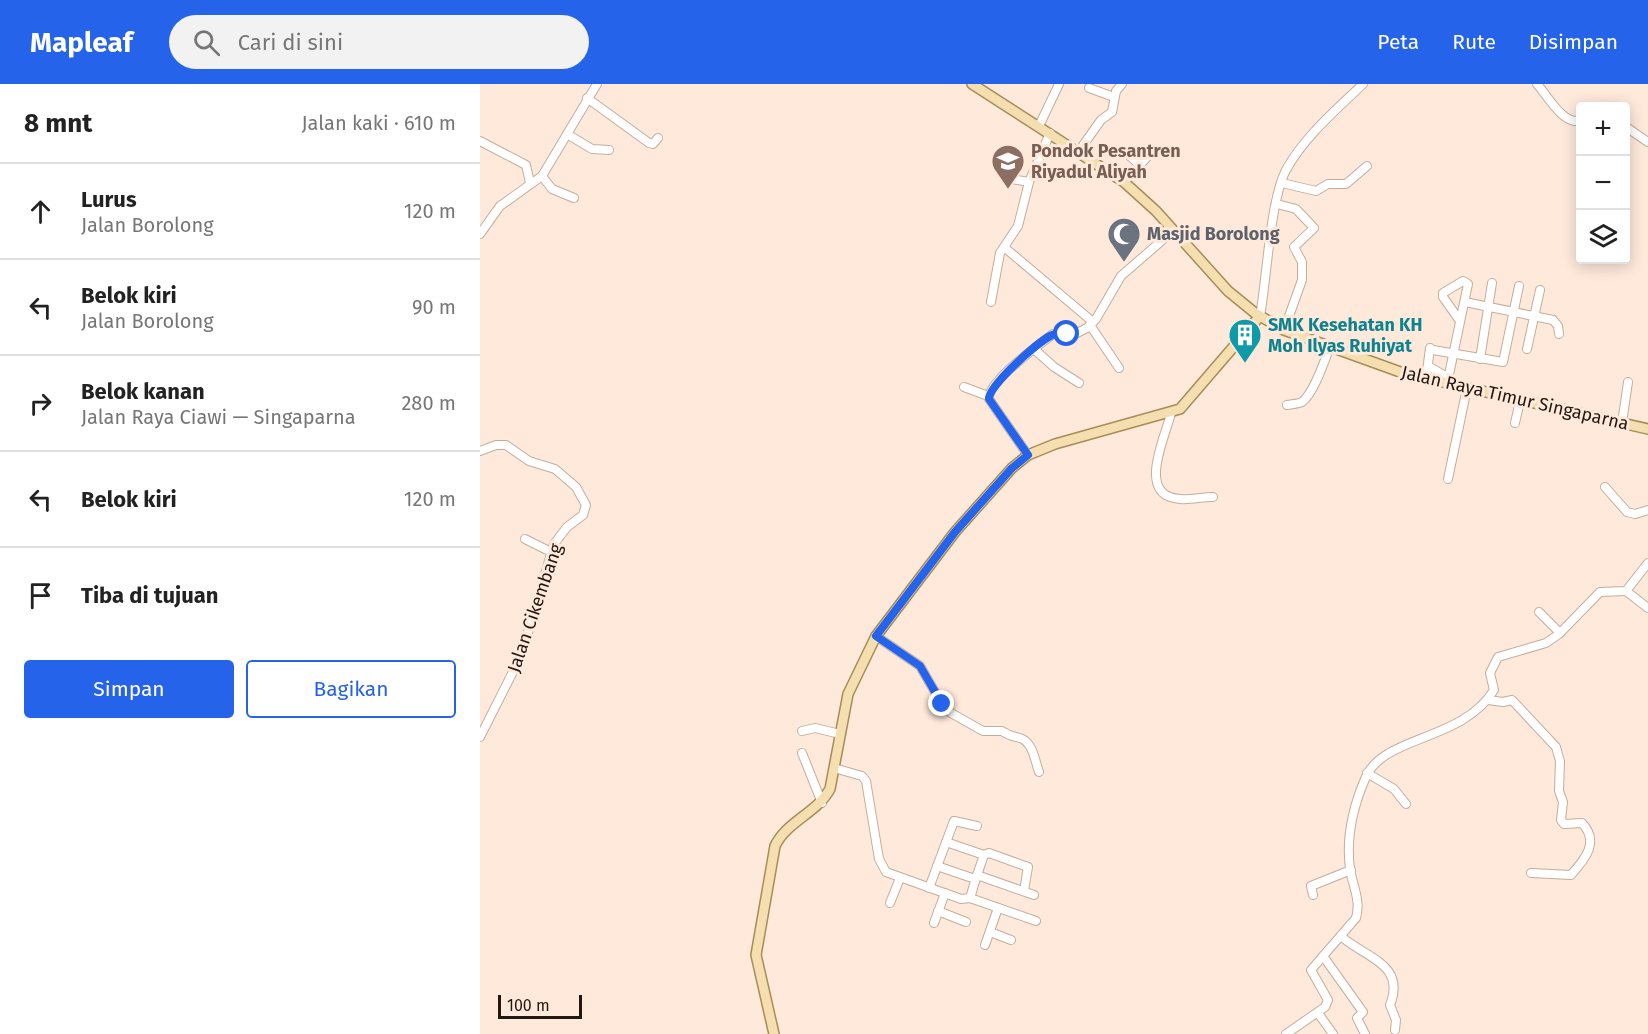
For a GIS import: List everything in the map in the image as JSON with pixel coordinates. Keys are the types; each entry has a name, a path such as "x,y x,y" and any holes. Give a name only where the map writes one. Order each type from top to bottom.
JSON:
{"main road":[{"name":"Jalan Raya Timur Singaparna","path":"972,84 1124,182 1142,197 1228,291 1260,316 1284,330 1329,348 1426,379 1448,381 1520,401 1648,429"},
{"path":"774,1034 756,955 775,846 780,838 822,803 830,789 850,687 876,636 955,532 1012,468 1028,455 1055,444 1171,413 1184,405 1260,316"}],"street":[{"path":"480,234 500,206 542,176 586,98 597,84"},
{"path":"1040,126 1059,84"},
{"path":"1079,151 1101,120 1112,112 1114,97 1122,84"},
{"path":"1260,316 1276,204 1286,171 1307,142 1363,84"},
{"path":"1537,84 1567,118 1576,122"},
{"path":"1089,88 1114,97"},
{"path":"586,98 649,144 653,144 658,138"},
{"path":"1630,130 1648,141"},
{"path":"991,302 999,257 1018,226 1029,182 1050,133"},
{"path":"567,134 592,149 609,150"},
{"path":"480,141 526,165 530,183"},
{"path":"1125,152 1140,165"},
{"path":"1124,182 1148,156"},
{"path":"1282,183 1316,191 1328,184 1346,184 1367,166"},
{"path":"542,176 552,189 574,198"},
{"path":"1006,178 1029,182"},
{"path":"1276,204 1296,209 1314,228 1294,247 1302,262 1302,280 1284,330"},
{"path":"988,396 999,380 1053,334 1073,335 1092,323 1121,276 1173,231"},
{"path":"1004,247 1092,323 1119,368"},
{"path":"1428,366 1448,381 1465,302 1466,282 1460,282 1443,293 1443,297 1460,321"},
{"path":"1480,359 1492,283"},
{"path":"1426,379 1431,349 1503,362 1519,286"},
{"path":"1527,349 1540,290"},
{"path":"1465,302 1553,320 1558,326 1559,334"},
{"path":"1287,405 1298,404 1305,398 1320,373 1329,348"},
{"path":"1034,349 1054,367 1079,383"},
{"path":"1622,423 1628,382"},
{"path":"964,387 988,396 1028,455"},
{"path":"1448,479 1467,388"},
{"path":"1515,423 1520,401"},
{"path":"1171,413 1154,470 1158,485 1164,492 1179,499 1213,497"},
{"name":"Jalan Cikembang","path":"480,451 496,445 506,445 529,460 555,469 576,487 586,505 585,511 567,527 551,552 522,656 480,737"},
{"path":"1605,487 1627,512 1635,514 1648,510"},
{"path":"525,539 551,552"},
{"path":"1626,591 1648,563"},
{"path":"1286,1034 1325,1007 1328,1000 1311,970 1342,937 1356,918 1359,909 1350,870 1350,839 1355,808 1367,773 1384,756 1463,722 1488,700 1494,690 1490,673 1494,661 1505,654 1546,643 1560,633 1600,592 1626,591 1648,608"},
{"path":"1539,612 1560,633"},
{"path":"876,636 920,666 942,704 951,712 983,731 1002,731 1010,737 1025,741 1031,747 1039,772"},
{"path":"1488,700 1503,702 1512,700 1556,747 1560,761 1559,791 1563,802 1561,820 1564,824 1582,823 1589,835 1591,849 1587,858 1571,875 1531,873"},
{"path":"802,731 815,728 840,734"},
{"path":"802,753 822,803"},
{"path":"834,768 862,776 866,781 882,867 900,878 967,901 984,855"},
{"path":"1367,773 1394,789 1406,804"},
{"path":"929,888 954,821 977,826"},
{"path":"946,842 1027,866 1024,891"},
{"path":"936,866 1034,895"},
{"path":"1313,895 1311,886 1350,870"},
{"path":"890,903 900,878"},
{"path":"934,923 945,893"},
{"path":"970,898 1036,921"},
{"path":"984,945 998,908"},
{"path":"939,911 966,922"},
{"path":"990,932 1011,940"},
{"path":"1342,937 1356,949 1376,960 1391,974 1396,989 1390,1005 1396,1020 1395,1030"},
{"path":"1323,956 1364,1012 1357,1018 1365,1034"},
{"path":"1318,1013 1333,1034"}],"place":[{"name":"Pondok Pesantren Riyadul Aliyah","path":"1008,190"},
{"name":"Masjid Borolong","path":"1124,263"},
{"name":"SMK Kesehatan KH Moh Ilyas Ruhiyat","path":"1245,364"}],"route":[{"path":"942,704 918,663 876,636 955,532 1012,468 1028,455 989,399 990,391 999,380 1053,334 1067,334"}]}
